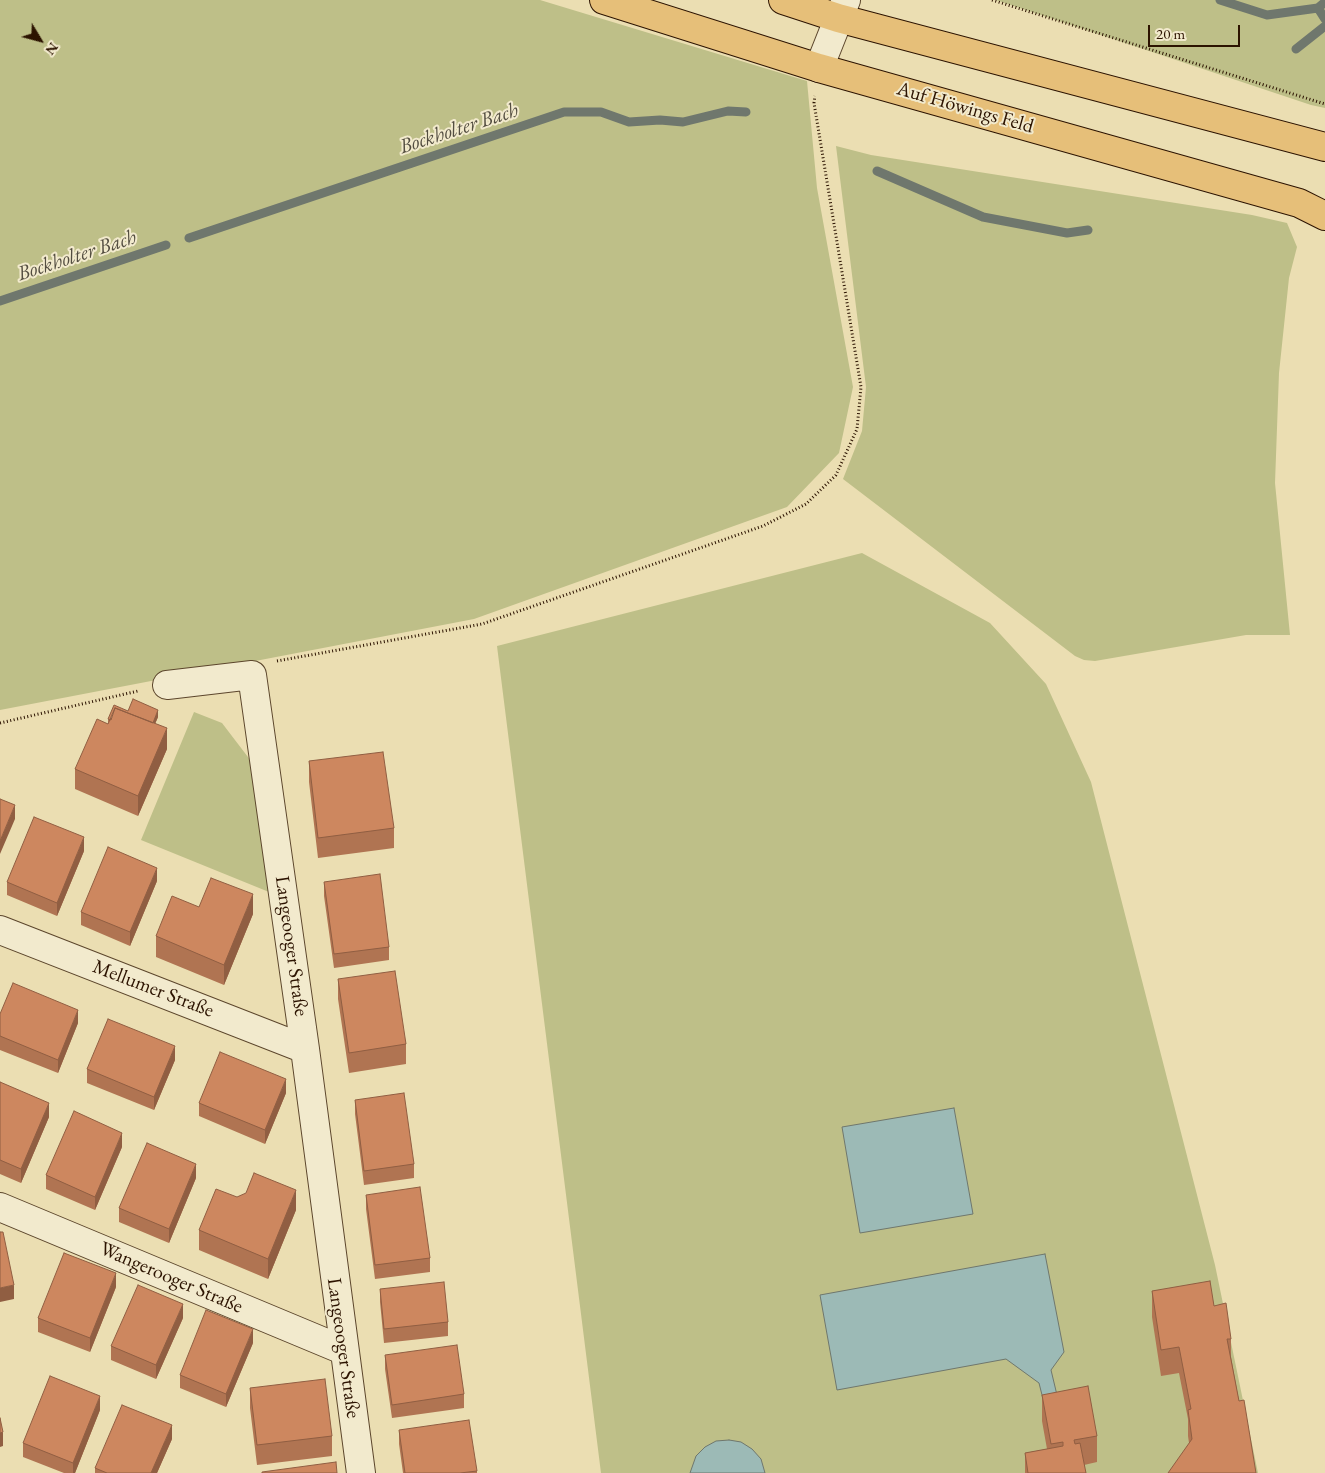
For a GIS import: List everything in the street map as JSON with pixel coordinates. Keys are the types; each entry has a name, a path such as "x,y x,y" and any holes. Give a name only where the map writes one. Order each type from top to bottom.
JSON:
{"main road":[{"name":"Auf Höwings Feld","path":"604,0 819,68 1299,202 1325,216"},
{"path":"783,0 842,9 1325,147"}],"street":[{"path":"819,68 842,9"},
{"path":"167,685 252,675"},
{"name":"Langeooger Straße","path":"252,675 305,1049 360,1473"},
{"name":"Mellumer Straße","path":"0,930 305,1049"},
{"name":"Wangerooger Straße","path":"0,1207 343,1350"}],"path":[{"path":"992,0 1325,104"},
{"path":"252,675 274,662 482,624 763,526 806,504 836,475 857,429 861,387 814,104 819,68"},
{"path":"0,723 167,685"}],"green space":[{"path":"0,0 540,0 807,81 817,188 853,387 839,453 787,507 474,619 0,710"},
{"path":"996,0 1325,0 1325,108 1311,105"},
{"path":"836,146 871,155 1252,215 1287,223 1297,247 1289,278 1279,373 1275,483 1290,635 1246,635 1095,661 1084,660 1075,656 843,479 862,431 866,387"},
{"path":"862,553 990,623 1046,684 1091,782 1215,1265 1258,1473 601,1473 497,646"},
{"path":"194,712 222,723 251,761 269,892 141,840"}],"water":[{"path":"954,1108 973,1214 860,1233 842,1127"},
{"path":"1045,1254 1064,1352 1051,1370 1062,1416 1048,1419 1039,1383 1006,1359 837,1390 820,1295"},
{"path":"729,1440 741,1442 752,1449 761,1459 765,1473 690,1473 696,1456 705,1447 716,1441"}],"building":[{"path":"133,699 158,710 153,723 115,708 111,720 108,719 114,705 128,711"},
{"path":"115,708 167,728 138,796 75,769 97,719 108,724"},
{"path":"383,752 394,828 318,838 309,761"},
{"path":"0,799 15,805 0,841"},
{"path":"34,817 84,837 57,903 7,882"},
{"path":"108,847 157,868 130,932 81,912"},
{"path":"380,874 389,947 334,954 324,882"},
{"path":"211,878 253,894 224,965 156,936 172,896 199,907"},
{"path":"395,971 406,1044 349,1053 338,979"},
{"path":"13,983 78,1010 58,1060 0,1036 0,1014"},
{"path":"108,1019 175,1046 154,1097 87,1069"},
{"path":"220,1052 286,1079 265,1130 199,1103"},
{"path":"0,1082 49,1103 21,1169 0,1160"},
{"path":"404,1093 414,1164 364,1171 355,1100"},
{"path":"74,1111 122,1133 95,1197 46,1175"},
{"path":"147,1143 196,1164 169,1229 119,1208"},
{"path":"254,1173 296,1190 268,1259 199,1230 216,1189 237,1197 246,1193"},
{"path":"420,1187 430,1258 375,1265 366,1195"},
{"path":"0,1232 3,1232 14,1285 0,1288"},
{"path":"64,1253 116,1273 90,1338 38,1318"},
{"path":"1210,1281 1214,1306 1226,1303 1231,1339 1227,1339 1239,1401 1244,1400 1256,1473 1168,1473 1192,1439 1188,1410 1191,1409 1179,1347 1161,1350 1152,1291"},
{"path":"444,1282 448,1322 384,1329 380,1289"},
{"path":"138,1285 183,1304 156,1365 111,1346"},
{"path":"206,1310 253,1329 226,1394 180,1375"},
{"path":"457,1345 464,1394 392,1405 385,1355"},
{"path":"50,1376 100,1396 73,1463 23,1443"},
{"path":"325,1379 332,1436 257,1445 250,1388"},
{"path":"1088,1386 1097,1436 1074,1440 1075,1444 1080,1443 1086,1473 1028,1473 1025,1453 1063,1446 1063,1442 1051,1444 1042,1395"},
{"path":"122,1405 172,1425 151,1473 107,1473 95,1468"},
{"path":"0,1418 3,1432 0,1433"},
{"path":"469,1420 477,1471 460,1473 405,1473 399,1430"},
{"path":"336,1462 337,1473 262,1473 262,1472"}],"waterway":[{"path":"1220,0 1267,15 1318,8 1325,2"},
{"name":"Bockholter Bach","path":"1318,8 1325,19"},
{"name":"Bockholter Bach","path":"1296,49 1325,26"},
{"name":"Bockholter Bach","path":"189,238 564,112 601,112 629,122 660,120 683,122 728,111 746,112"},
{"name":"Bockholter Bach","path":"877,171 983,217 1067,233 1088,230"},
{"name":"Bockholter Bach","path":"0,301 166,245"}]}
